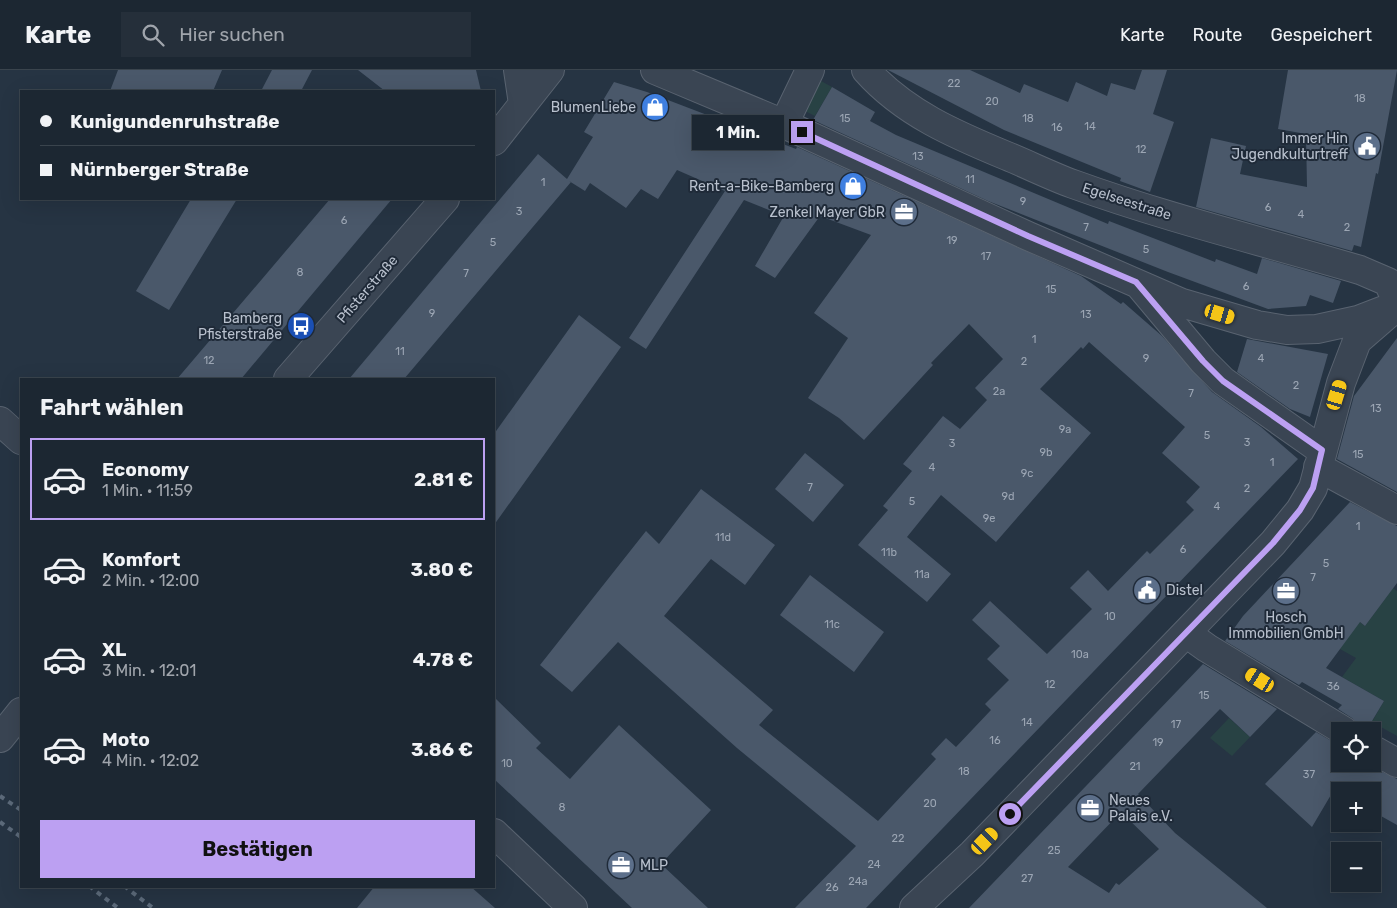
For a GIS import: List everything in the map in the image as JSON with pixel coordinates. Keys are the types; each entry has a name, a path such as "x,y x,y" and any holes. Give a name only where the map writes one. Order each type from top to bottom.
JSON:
{"street":[{"path":"518,70 523,104"},
{"path":"495,140 550,70"},
{"path":"655,70 784,124 1028,236 1182,303 1257,325 1287,330 1317,329 1358,320 1397,304"},
{"path":"784,124 810,70"},
{"name":"Egelseestraße","path":"866,70 879,84 916,113 977,144 1073,184 1127,202 1360,270 1388,282 1397,304"},
{"name":"Pfisterstraße","path":"289,378 444,200"},
{"path":"1136,282 1203,361 1223,381 1320,459 1397,510"},
{"path":"914,908 972,854 1273,543 1300,510 1313,488 1347,362 1357,341 1397,304"},
{"path":"0,421 20,439"},
{"path":"1186,632 1207,648 1331,723"},
{"path":"0,738 20,713"},
{"path":"1381,754 1397,764"},
{"path":"495,834 573,908"}],"green space":[{"path":"821,81 832,87 815,116 805,111 816,85"},
{"path":"1393,588 1397,591 1397,736 1381,727 1381,722 1372,722 1354,712 1356,709 1373,720 1384,701 1342,677 1356,658 1340,649 1345,611 1365,626"},
{"path":"1229,718 1250,737 1232,756 1210,738"}],"building":[{"path":"118,70 222,70 213,90 110,90"},
{"path":"272,70 312,70 302,90 262,90"},
{"path":"358,70 476,70 481,90 384,90"},
{"path":"888,70 970,70 1020,93 1024,84 1068,102 1076,82 1107,96 1111,83 1135,90 1142,70 1167,70 1153,114 1174,122 1150,192 1120,181 1121,178 1004,130"},
{"path":"1288,70 1397,70 1378,174 1376,173 1361,247 1354,245 1352,251 1196,207 1211,138 1246,146 1240,174 1307,187 1306,134 1278,129"},
{"path":"614,82 647,92 796,149 797,147 1081,276 1121,304 1123,302 1162,336 1212,392 1261,427 1298,459 866,908 795,908 856,846 737,748 618,642 572,692 540,665 646,531 659,544 701,489 775,545 745,585 711,559 664,616 773,710 759,725 878,821 936,759 931,754 946,738 956,747 991,710 985,704 1009,680 987,659 1000,646 972,620 990,601 1047,654 1092,609 1070,588 1088,570 1108,591 1147,551 1150,554 1194,510 1186,502 1200,487 1162,453 1185,427 1089,342 1083,349 1081,347 1040,389 1091,433 996,542 941,495 907,537 951,574 927,602 858,545 888,510 883,506 912,471 903,464 943,416 960,429 987,400 975,388 1003,359 969,324 931,363 933,365 864,440 839,418 808,398 848,338 814,313 871,235 820,216 775,278 755,266 784,216 744,200 646,349 629,338 725,191 677,170 658,199 641,189 626,208 590,183 585,191 571,182 405,378 350,378 538,154 567,179 593,137 584,132"},
{"path":"832,87 875,112 870,121 896,135 1108,224 1109,221 1215,262 1216,259 1257,274 1262,258 1341,281 1333,303 1310,295 1306,306 1268,309 988,201 813,120"},
{"path":"190,200 236,200 169,310 136,291"},
{"path":"329,200 391,200 242,378 178,378"},
{"path":"579,315 621,347 495,524 495,433"},
{"path":"1397,338 1397,492 1337,459 1354,396"},
{"path":"1247,339 1328,354 1310,417 1290,409 1237,372"},
{"path":"805,453 844,485 813,522 775,489"},
{"path":"1350,502 1397,526 1397,583 1365,626 1360,622 1326,668 1384,701 1371,722 1356,722 1338,709 1342,705 1302,682 1299,685 1225,641 1243,616"},
{"path":"810,575 884,632 854,672 780,615"},
{"path":"1203,664 1277,709 1250,737 1220,709 1138,794 1175,833 1267,908 969,908","holes":["1121,812 1159,849 1119,885 1116,883 1109,893 1068,867"]},
{"path":"495,698 541,743 536,748 570,779 619,725 711,810 661,864 708,908 632,908 495,780"},
{"path":"1316,732 1331,741 1331,772 1381,771 1397,779 1397,825 1381,816 1381,782 1331,782 1331,795 1312,827 1265,784"},
{"path":"373,888 472,888 495,908 357,908"}],"railway":[{"path":"0,796 20,809"},
{"path":"0,822 20,836"},
{"path":"92,888 118,908"},
{"path":"127,888 153,908"}],"place":[{"name":"BlumenLiebe","path":"655,107"},
{"name":"Immer Hin Jugendkulturtreff","path":"1367,146"},
{"name":"Rent-a-Bike-Bamberg","path":"853,186"},
{"name":"Zenkel Mayer GbR","path":"904,212"},
{"name":"Bamberg Pfisterstraße","path":"301,326"},
{"name":"Distel","path":"1147,590"},
{"name":"Hosch Immobilien GmbH","path":"1286,591"},
{"name":"Neues Palais e.V.","path":"1090,808"},
{"name":"MLP","path":"621,865"}],"route":[{"path":"802,132 1028,236 1136,282 1203,361 1223,381 1293,432 1322,450 1313,488 1300,510 1273,543 1010,814"}]}
